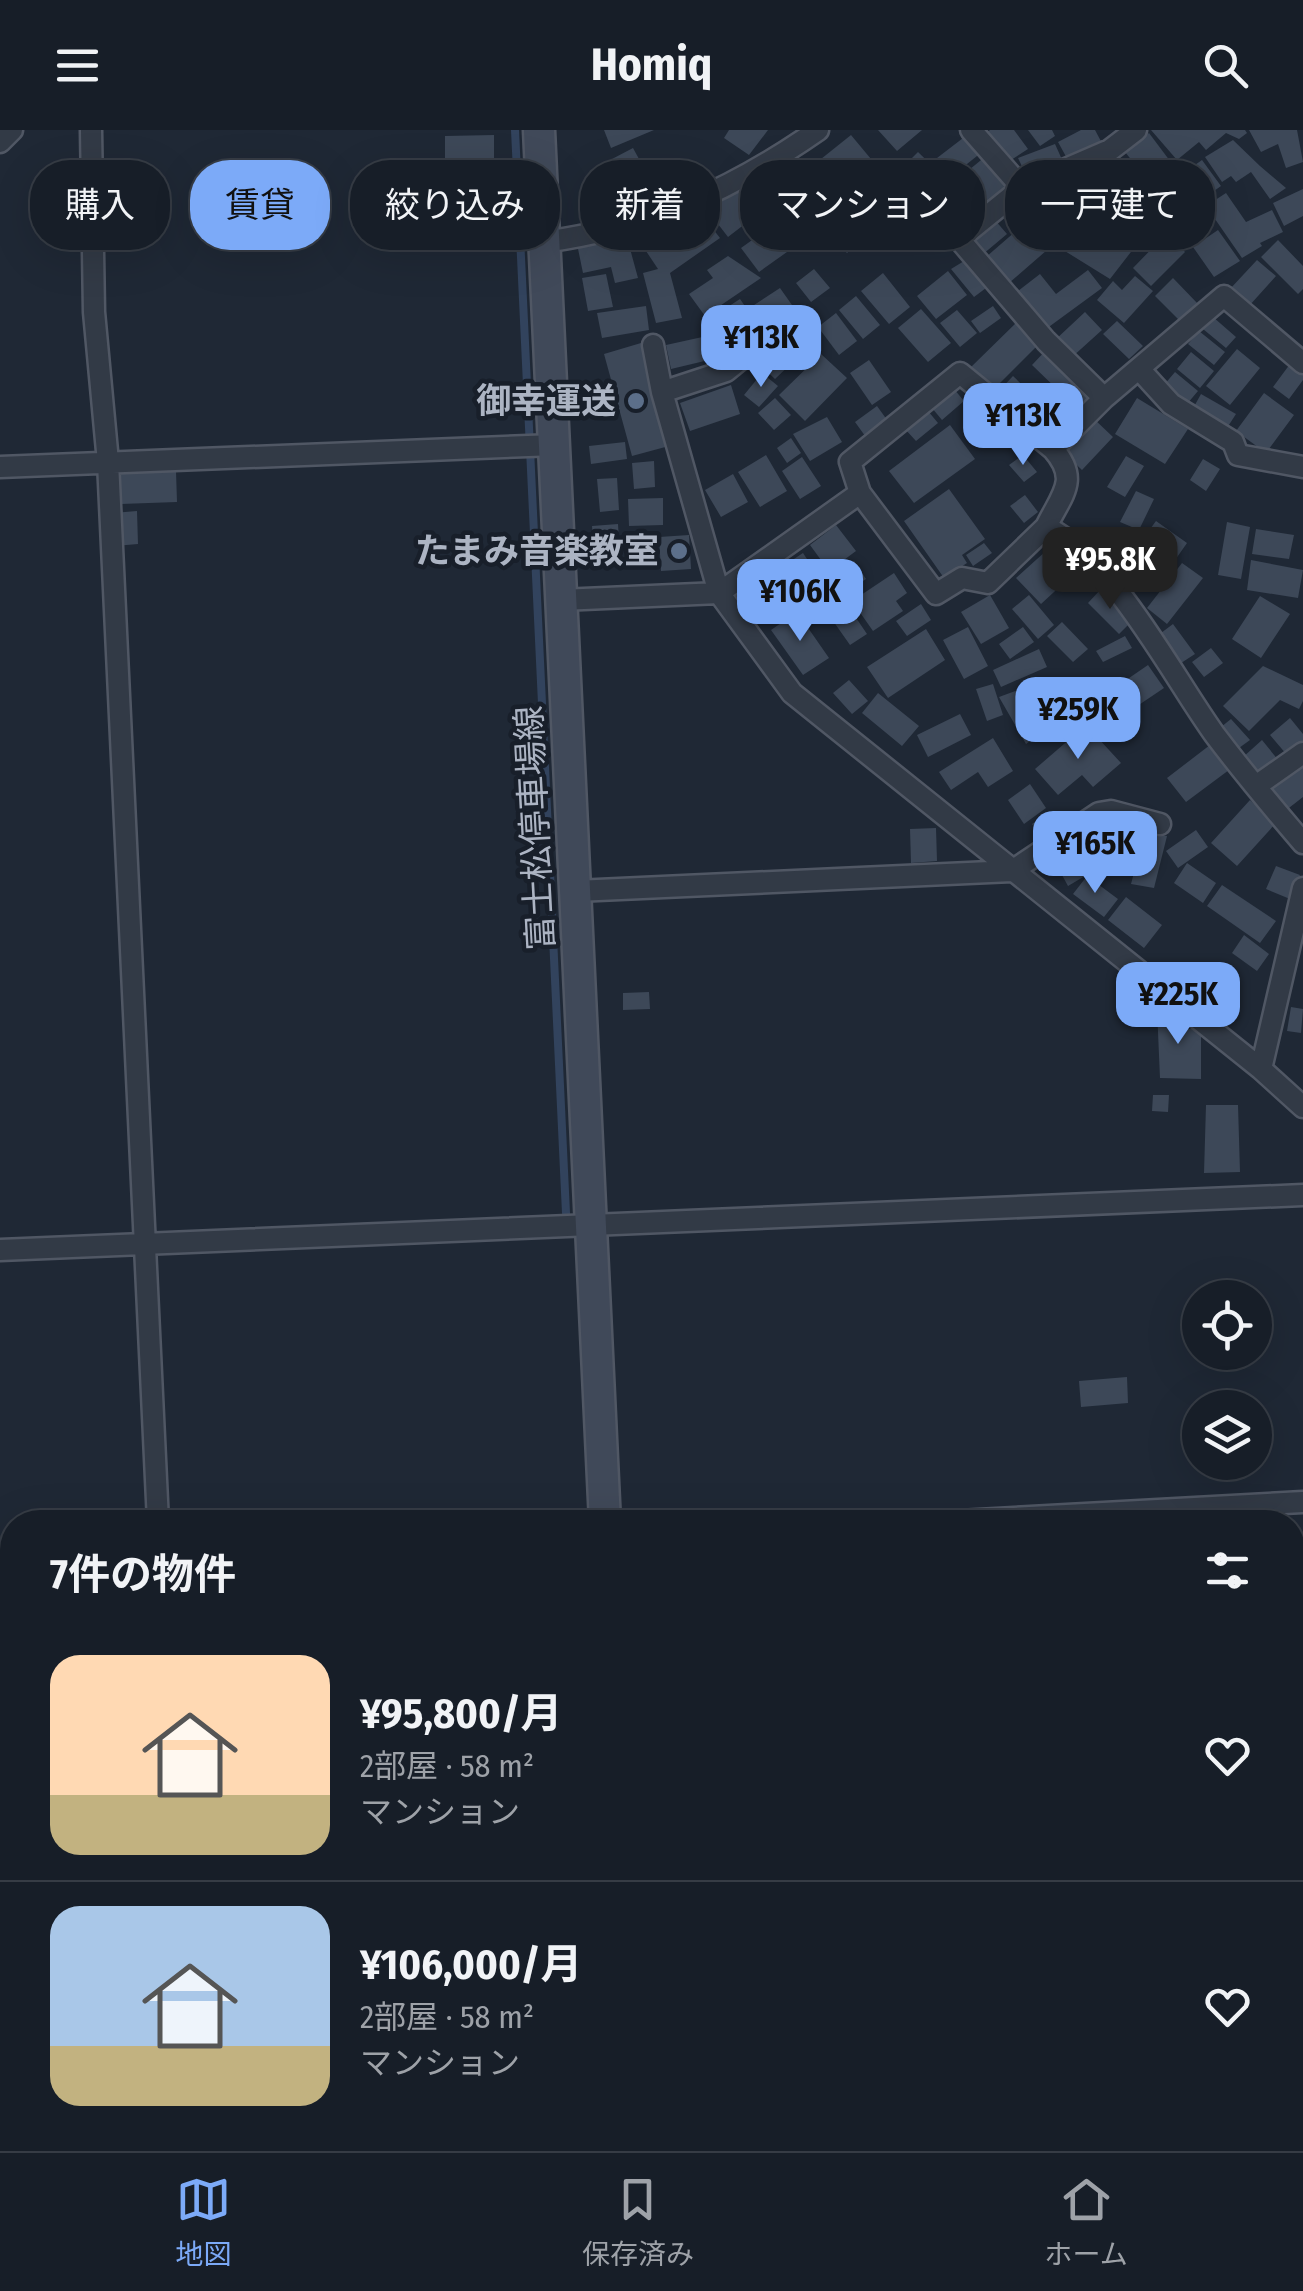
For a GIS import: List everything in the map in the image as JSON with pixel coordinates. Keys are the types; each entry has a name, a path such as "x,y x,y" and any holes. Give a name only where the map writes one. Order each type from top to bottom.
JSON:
{"main road":[{"name":"富士松停車場線","path":"539,130 540,160"},
{"name":"富士松停車場線","path":"544,250 550,445 576,891 604,1510"}],"street":[{"path":"0,142 12,130"},
{"path":"91,130 94,312 108,462 157,1510"},
{"path":"560,240 604,234 680,209 776,159 818,130"},
{"path":"971,130 1005,169"},
{"path":"1087,160 1110,150 1136,130"},
{"path":"1005,202 960,239 1046,341 1104,398"},
{"path":"1053,449 1104,398 1224,296 1303,363"},
{"path":"662,392 726,370 791,318"},
{"path":"653,345 662,392 719,593 792,693 1303,1107"},
{"path":"1140,370 1171,404 1234,442 1238,454 1303,467"},
{"path":"960,373 1053,449 1068,466 1068,482 1046,527 988,583 962,578 936,594 860,493 850,462 960,373"},
{"path":"0,467 550,445"},
{"path":"561,600 719,593 860,493"},
{"path":"1046,527 1068,538 1110,586 1256,786 1303,843"},
{"path":"1256,786 1303,753"},
{"path":"576,891 1012,872 1099,812 1111,811 1160,824"},
{"path":"1260,1069 1303,888"},
{"path":"0,1250 1303,1196"},
{"path":"1158,1510 1303,1502"}],"building":[{"path":"604,130 654,130 611,148"},
{"path":"729,130 768,130 749,155 724,138"},
{"path":"878,130 922,130 897,151"},
{"path":"1014,130 1028,149 1006,160 986,133"},
{"path":"1028,130 1052,130 1055,136 1040,146"},
{"path":"1081,130 1095,130 1103,145 1068,160 1058,142"},
{"path":"1151,130 1247,133 1239,139 1226,133 1206,150 1199,142 1177,160"},
{"path":"1249,130 1297,130 1303,162 1286,168 1278,144 1261,152"},
{"path":"1149,133 1169,160 1131,160 1125,152"},
{"path":"494,135 494,158 445,158 445,136"},
{"path":"851,135 872,160 820,160"},
{"path":"967,135 982,152 972,160 937,158"},
{"path":"1233,140 1286,188 1270,199 1251,172 1236,182 1231,176 1222,182 1215,172 1215,160 1205,157"},
{"path":"1055,144 1062,160 1019,160"},
{"path":"633,148 640,160 612,160"},
{"path":"918,152 926,160 910,160"},
{"path":"986,156 1005,178 1005,186 985,203 985,160 981,160"},
{"path":"740,185 740,228 728,237 720,227 720,201"},
{"path":"1303,189 1303,216 1284,226 1273,203"},
{"path":"1226,193 1246,222 1272,210 1283,232 1260,243 1262,246 1242,258 1215,219 1215,200"},
{"path":"994,219 1005,236 982,255 978,250 985,250 985,227"},
{"path":"1218,230 1240,261 1214,277 1195,250 1215,250"},
{"path":"1278,240 1303,266 1303,289 1298,294 1261,257"},
{"path":"1005,241 1005,250 1047,250 1009,283 986,257"},
{"path":"577,244 580,250 630,250 638,278 615,283 611,267 583,273"},
{"path":"645,250 703,250 670,273 682,318 656,323 643,273 658,269"},
{"path":"742,250 790,250 759,272"},
{"path":"1063,250 1132,250 1110,279"},
{"path":"1150,250 1185,252 1151,286 1133,268"},
{"path":"728,256 761,278 705,316 689,294 713,278 707,270"},
{"path":"969,258 990,285 974,297 951,269"},
{"path":"1257,260 1276,276 1249,306 1230,289"},
{"path":"814,269 830,288 811,302 796,283"},
{"path":"1088,270 1102,288 1046,329 1018,291 1040,274 1056,294"},
{"path":"948,271 967,295 936,319 917,296"},
{"path":"883,273 910,307 889,324 861,291"},
{"path":"606,274 613,307 588,311 582,278"},
{"path":"1135,276 1153,291 1124,323 1097,300 1113,281 1122,290"},
{"path":"1173,278 1199,305 1181,322 1155,296"},
{"path":"780,288 792,305 764,324 751,307"},
{"path":"856,296 880,325 863,339 839,310"},
{"path":"740,299 761,329 728,352 715,332 732,321 723,310"},
{"path":"646,306 649,330 602,338 597,313"},
{"path":"993,306 1001,318 980,333 971,321"},
{"path":"921,309 951,343 928,362 898,328"},
{"path":"957,310 977,333 960,347 940,323"},
{"path":"1085,312 1102,330 1071,358 1054,341"},
{"path":"836,313 857,341 839,355 818,327"},
{"path":"1213,317 1236,337 1226,348 1203,329"},
{"path":"1018,321 1040,343 993,390 970,368"},
{"path":"1117,321 1143,346 1129,359 1103,334"},
{"path":"1199,331 1225,352 1214,365 1188,344"},
{"path":"707,336 713,359 671,369 666,345"},
{"path":"641,343 669,446 632,456 604,354"},
{"path":"784,343 798,357 775,379 760,365"},
{"path":"1048,348 1094,394 1051,437 1034,421 1061,393 1032,365"},
{"path":"1237,349 1260,368 1230,405 1206,386"},
{"path":"1191,352 1214,371 1200,388 1177,369"},
{"path":"821,354 847,378 805,421 779,395"},
{"path":"869,360 891,392 872,405 850,373"},
{"path":"1290,364 1303,375 1303,380 1289,399 1273,387"},
{"path":"1175,372 1198,391 1187,404 1164,385"},
{"path":"762,373 778,386 759,407 744,395"},
{"path":"1013,376 1044,406 1029,422 998,392"},
{"path":"731,385 740,414 690,431 680,403"},
{"path":"954,389 964,401 942,420 932,408"},
{"path":"1264,393 1294,415 1266,453 1236,431"},
{"path":"1201,394 1236,414 1225,431 1191,412"},
{"path":"775,398 791,415 774,430 758,413"},
{"path":"1137,398 1188,429 1165,464 1115,434"},
{"path":"877,406 890,424 868,440 855,422"},
{"path":"928,411 938,423 916,441 905,429"},
{"path":"827,417 842,442 810,461 793,434"},
{"path":"1093,418 1113,437 1082,470 1062,451"},
{"path":"950,425 975,459 914,503 889,471"},
{"path":"791,438 801,453 787,463 777,448"},
{"path":"625,442 627,459 591,464 589,446"},
{"path":"766,455 787,491 760,507 738,472"},
{"path":"1023,455 1037,472 1024,482 1009,465"},
{"path":"1126,456 1144,466 1125,497 1107,487"},
{"path":"802,457 821,486 800,499 782,471"},
{"path":"1203,459 1220,469 1206,491 1190,480"},
{"path":"654,461 655,487 634,489 632,463"},
{"path":"176,471 177,502 121,504 121,474"},
{"path":"733,474 748,502 721,517 705,490"},
{"path":"617,478 619,510 600,512 597,479"},
{"path":"949,489 985,539 962,555 967,563 944,578 904,521"},
{"path":"1136,491 1154,499 1139,530 1120,522"},
{"path":"1025,495 1038,512 1024,523 1010,506"},
{"path":"663,498 663,525 629,526 628,499"},
{"path":"137,511 138,544 115,546 113,513"},
{"path":"1156,521 1187,543 1173,563 1142,540"},
{"path":"1227,522 1250,527 1241,579 1218,575"},
{"path":"618,524 620,559 595,562 592,526"},
{"path":"836,525 856,551 829,571 810,545"},
{"path":"1256,529 1294,535 1289,559 1252,554"},
{"path":"650,534 653,564 626,565 624,535"},
{"path":"689,535 691,569 661,571 659,537"},
{"path":"1057,541 1086,575 1073,587 1067,580 1041,604 1016,578"},
{"path":"984,543 992,553 973,566 966,555"},
{"path":"803,553 823,583 768,620 747,590"},
{"path":"1251,560 1303,570 1298,598 1247,590"},
{"path":"854,561 866,579 844,594 832,576"},
{"path":"1182,563 1203,578 1167,624 1147,608"},
{"path":"894,573 907,593 896,601 903,611 873,631 852,601"},
{"path":"1101,589 1132,621 1119,634 1088,603"},
{"path":"990,595 1009,628 981,644 961,612"},
{"path":"1029,595 1054,625 1038,639 1012,609"},
{"path":"1260,596 1290,614 1261,658 1232,639"},
{"path":"921,604 931,620 907,636 896,621"},
{"path":"848,606 867,634 850,645 831,618"},
{"path":"797,612 829,658 803,675 771,630"},
{"path":"1062,622 1088,649 1073,662 1047,636"},
{"path":"1173,624 1195,654 1178,665 1157,636"},
{"path":"968,627 988,666 964,679 943,640"},
{"path":"1023,627 1034,642 1010,659 999,644"},
{"path":"926,629 945,660 888,698 867,667"},
{"path":"1125,636 1132,648 1103,662 1096,651"},
{"path":"1211,648 1223,663 1204,677 1192,662"},
{"path":"1039,649 1047,667 1001,687 993,670"},
{"path":"1148,665 1164,688 1115,721 1100,698"},
{"path":"1263,666 1303,685 1303,701 1299,709 1280,700 1249,731 1223,706"},
{"path":"849,680 868,701 852,714 833,693"},
{"path":"993,684 1003,715 987,721 976,689"},
{"path":"1083,686 1097,713 1078,724 1063,697"},
{"path":"1021,689 1044,731 1026,744 999,697"},
{"path":"878,693 919,726 902,746 862,713"},
{"path":"960,714 971,735 928,757 917,735"},
{"path":"1290,718 1303,734 1303,741 1287,755 1270,735"},
{"path":"1231,719 1250,740 1239,748 1221,727"},
{"path":"1086,725 1121,763 1093,787 1082,775 1058,795 1035,769"},
{"path":"993,738 1013,771 988,787 978,772 951,790 939,772"},
{"path":"1262,740 1279,761 1259,778 1242,758"},
{"path":"1210,745 1229,770 1186,802 1167,778"},
{"path":"1303,763 1303,797 1285,811 1268,789"},
{"path":"1030,784 1046,808 1024,824 1008,800"},
{"path":"1250,800 1276,823 1237,866 1211,843"},
{"path":"1050,811 1059,824 1041,837 1032,824"},
{"path":"1112,819 1129,850 1068,886 1051,855"},
{"path":"936,828 937,861 911,863 910,829"},
{"path":"1196,830 1208,847 1178,868 1166,851"},
{"path":"1145,831 1167,836 1154,888 1131,884"},
{"path":"1187,863 1216,883 1203,903 1174,883"},
{"path":"1276,866 1300,875 1290,899 1266,889"},
{"path":"1087,876 1118,899 1104,917 1073,894"},
{"path":"1222,885 1276,921 1260,943 1207,906"},
{"path":"1126,897 1162,925 1144,948 1108,920"},
{"path":"1244,935 1269,954 1257,971 1232,953"},
{"path":"649,992 650,1009 623,1010 623,993"},
{"path":"1291,1007 1303,1009 1301,1033 1287,1031"},
{"path":"1157,1009 1180,1009 1180,1029 1201,1029 1201,1079 1160,1078"},
{"path":"1153,1095 1169,1095 1168,1112 1152,1111"},
{"path":"1206,1105 1238,1105 1240,1172 1204,1173"},
{"path":"1127,1377 1128,1403 1081,1407 1079,1381"}],"waterway":[{"path":"515,130 566,1213"}],"place":[{"name":"御幸運送","path":"636,401"},
{"name":"たまみ音楽教室","path":"679,551"}]}
